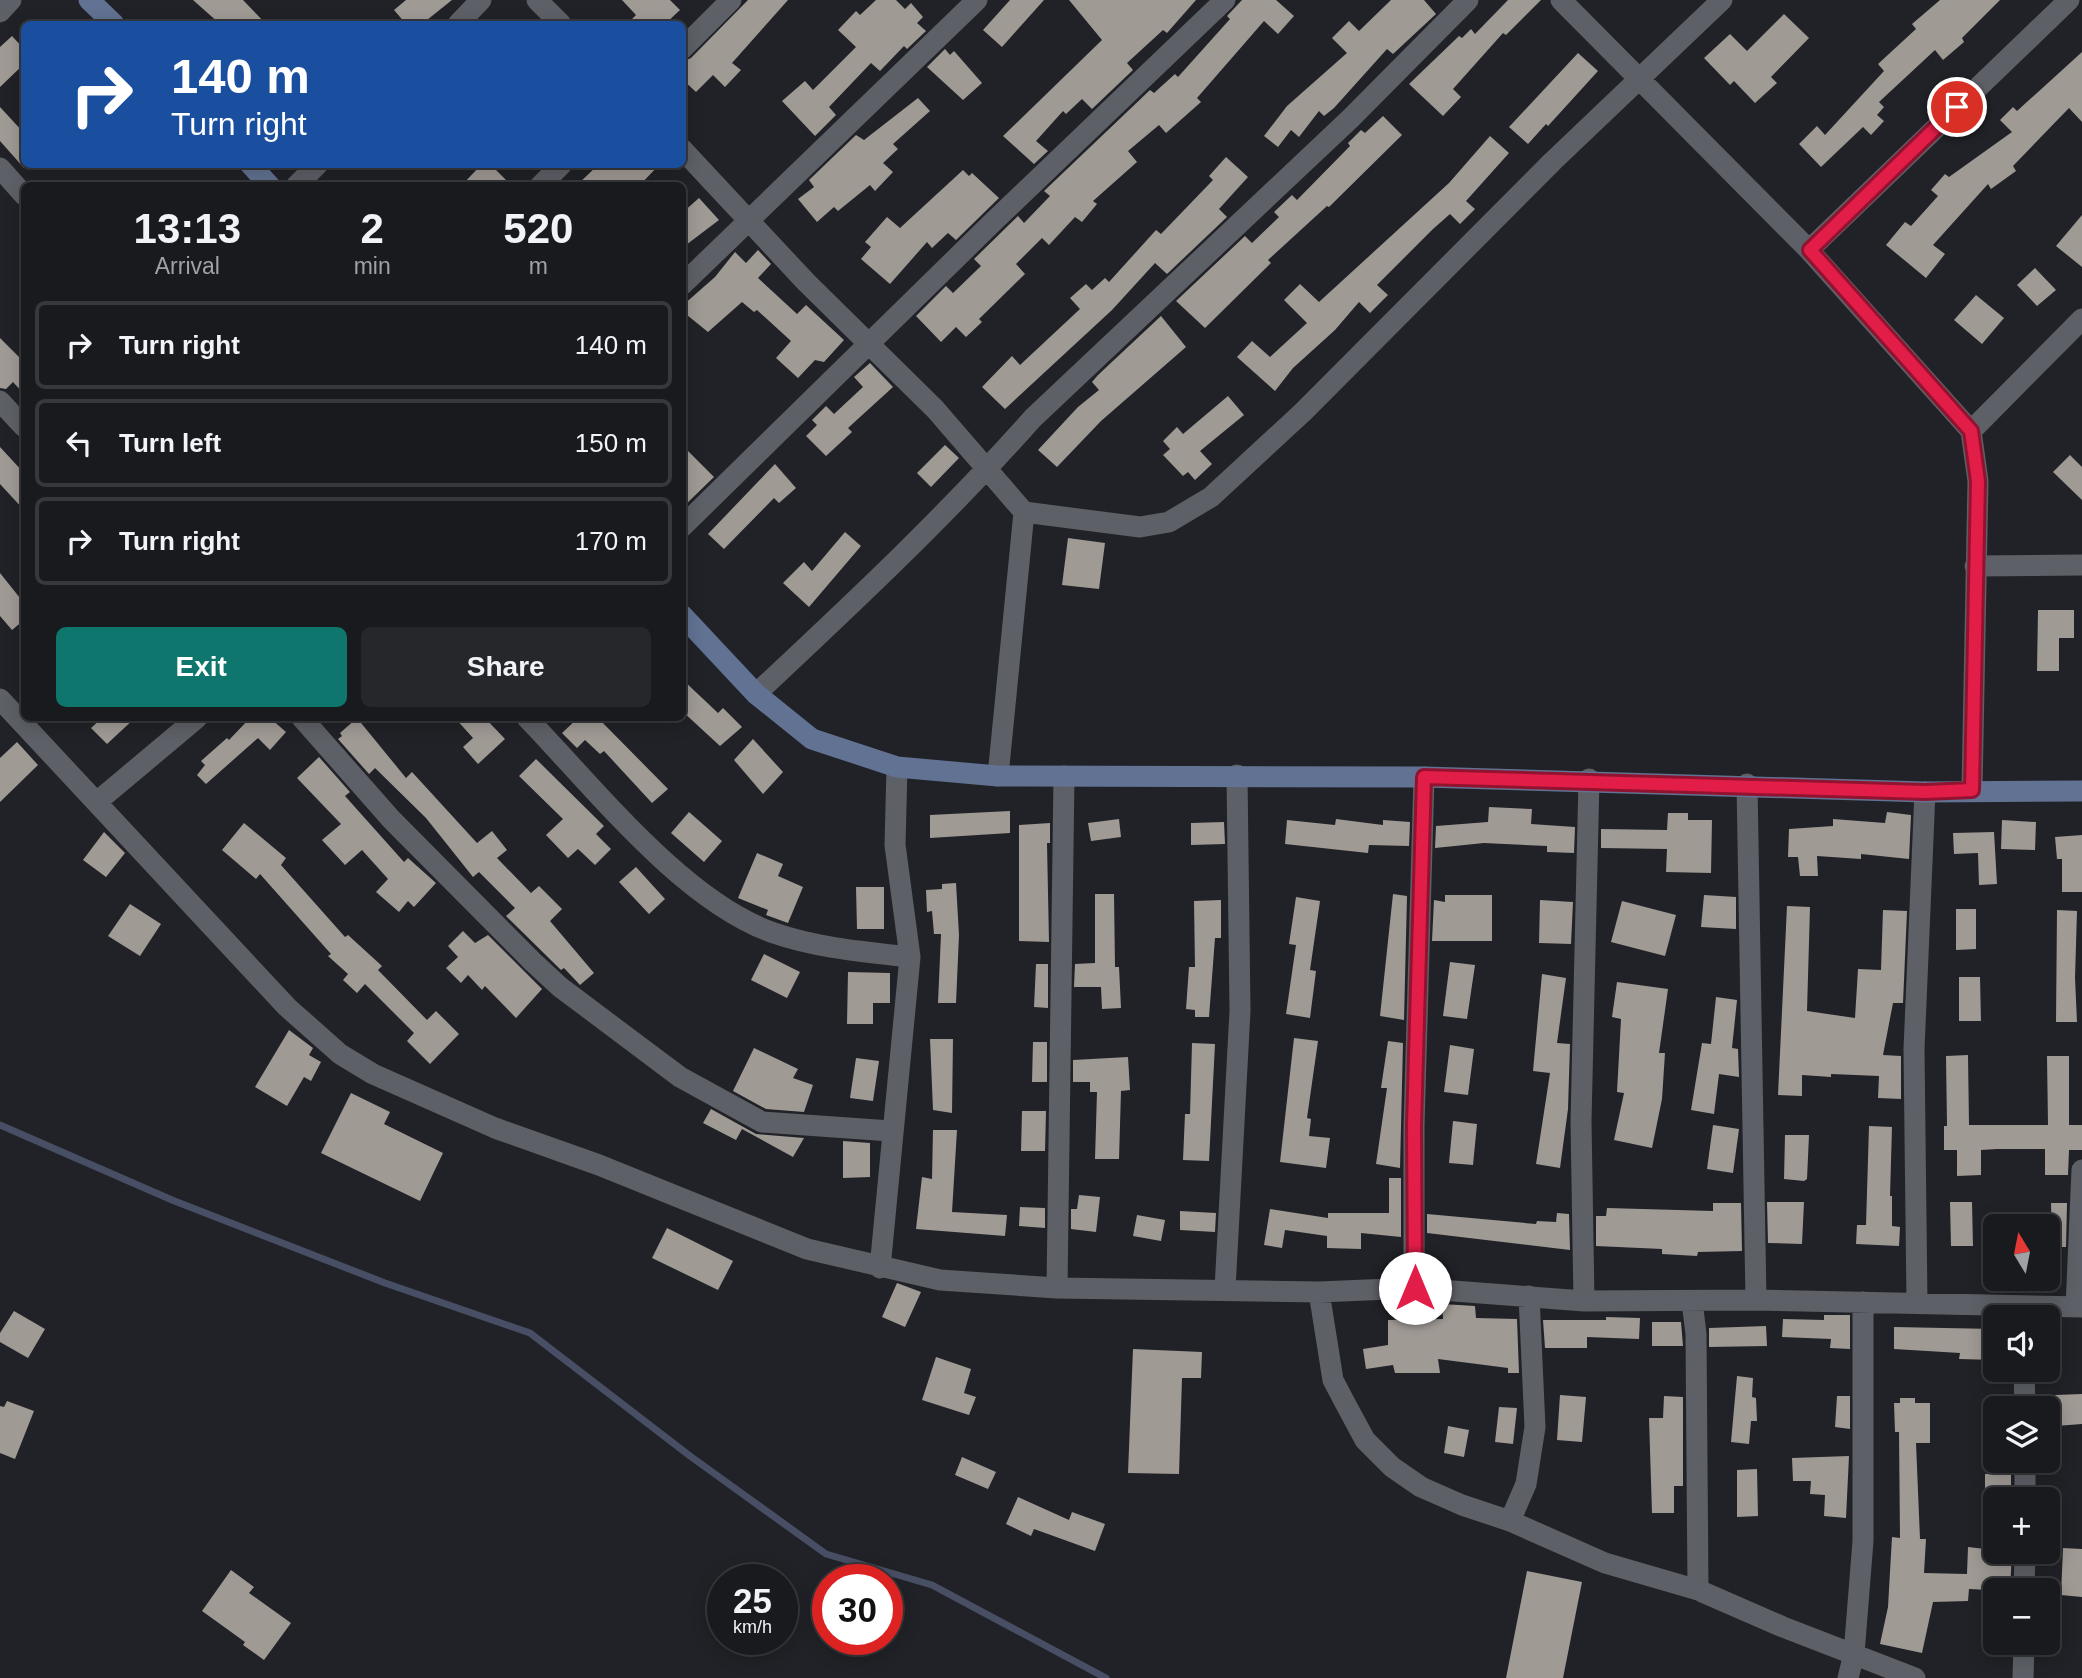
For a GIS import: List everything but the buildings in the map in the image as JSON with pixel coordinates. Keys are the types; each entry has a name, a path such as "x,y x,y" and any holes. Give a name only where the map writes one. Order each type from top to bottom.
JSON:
{"main road":[{"path":"89,0 111,21"},
{"path":"254,168 266,182"},
{"path":"686,619 755,694 812,739 897,767 998,776 1237,775 1589,779 1925,792 2082,791"}],"street":[{"path":"0,12 11,0"},
{"path":"461,21 481,0"},
{"path":"537,0 558,21"},
{"path":"686,45 732,0"},
{"path":"686,281 976,0"},
{"path":"686,523 867,344 1225,0"},
{"path":"755,694 867,590 988,469 1033,418 1351,118 1468,0"},
{"path":"1561,0 1810,250 1971,431 1978,481 1972,790"},
{"path":"686,153 867,344 934,409 1024,512 1140,527 1169,522 1211,497 1303,412 1638,79 1722,0"},
{"path":"1810,250 2070,0"},
{"path":"0,168 21,192"},
{"path":"300,182 314,168"},
{"path":"544,182 558,168"},
{"path":"1971,431 2082,319"},
{"path":"0,401 21,424"},
{"path":"998,776 1024,512"},
{"path":"1975,566 2082,565"},
{"path":"0,699 21,721"},
{"path":"21,721 287,1007 340,1054 373,1074 495,1128 599,1165 807,1249 940,1280 1057,1288 1319,1292 1415,1288 1584,1301 1917,1303 1983,1309"},
{"path":"98,801 193,721"},
{"path":"305,721 391,819 533,962 560,987 680,1077 762,1122 891,1131"},
{"path":"530,721 665,860 705,893 748,921 773,933 808,942 910,957"},
{"path":"880,1268 891,1131 910,957 895,845 897,767"},
{"path":"1225,1289 1240,1011 1237,775"},
{"path":"1057,1288 1064,776"},
{"path":"1415,1288 1414,1126 1424,777"},
{"path":"1584,1301 1581,1121 1589,779"},
{"path":"1747,784 1756,1300"},
{"path":"1917,1303 1914,1049 1925,792"},
{"path":"2060,1309 2079,1307 2082,1170"},
{"path":"1319,1292 1333,1380 1365,1440 1392,1467 1421,1487 1510,1521 1605,1563 1698,1590 1914,1678"},
{"path":"1510,1521 1527,1484 1535,1427 1529,1296"},
{"path":"1692,1301 1696,1334 1698,1590"},
{"path":"1848,1678 1854,1654 1863,1541 1863,1303"},
{"path":"2024,1655 2024,1678"}],"waterway":[{"path":"0,1125 172,1200 385,1283 530,1333 690,1456 826,1554 932,1585 1106,1678"}],"route":[{"path":"1415,1288 1414,1126 1424,777 1589,779 1925,792 1972,790 1978,481 1971,431 1810,250 1957,107"}]}
